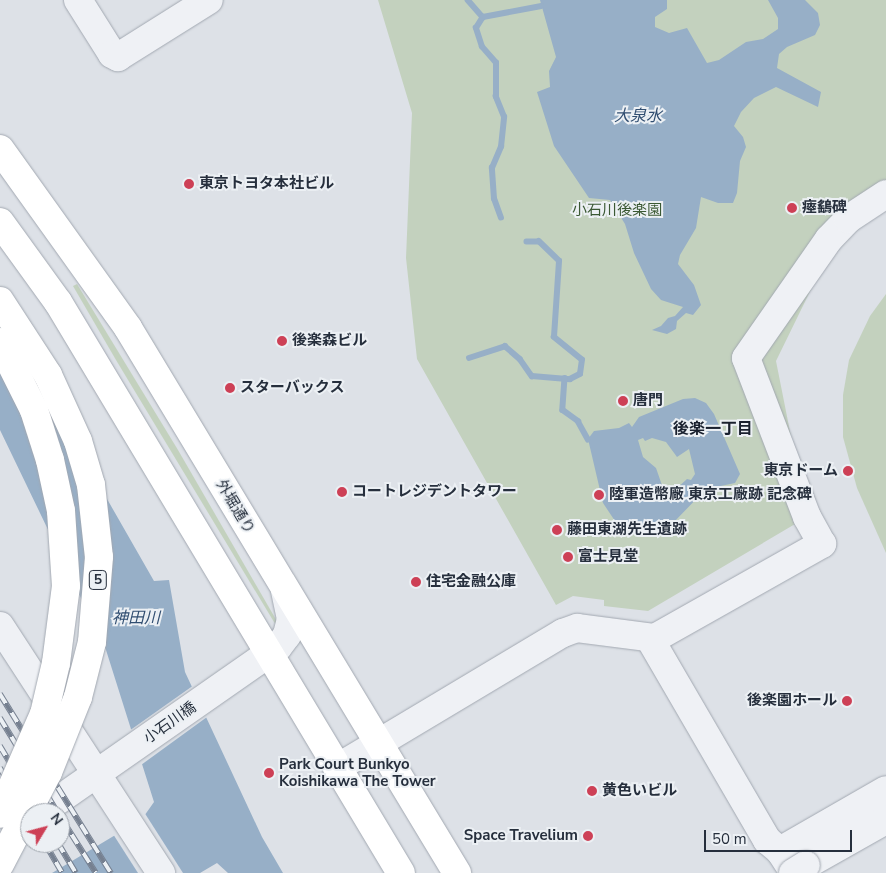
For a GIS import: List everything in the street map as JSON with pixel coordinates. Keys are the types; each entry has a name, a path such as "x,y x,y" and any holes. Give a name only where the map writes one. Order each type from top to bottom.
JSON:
{"main road":[{"name":"外堀通り","path":"0,150 128,328 285,591 457,873"},
{"path":"0,222 42,278 268,656 401,873"},
{"path":"42,278 76,254"},
{"name":"5","path":"0,300 48,375 78,441 91,485 98,557 92,642 78,697 52,764 0,864"},
{"name":"5","path":"0,342 31,402 50,460 61,510 66,586 56,663 44,714 0,814"}],"street":[{"path":"78,0 112,54 118,57 209,0"},
{"path":"337,768 563,633 577,628 656,637 822,544 807,517 746,358 829,239 848,219 886,194"},
{"name":"小石川橋","path":"54,803 278,648 289,628 291,608 285,591"},
{"path":"0,626 160,873"},
{"path":"656,637 767,840 793,865"},
{"path":"793,865 886,790"},
{"path":"793,865 886,820"},
{"path":"0,842 20,827"},
{"path":"861,854 886,832"}],"green space":[{"name":"小石川後楽園","path":"378,0 886,0 886,209 857,228 821,269 776,361 807,517 648,611 604,606 604,600 573,596 556,605 417,359 406,258 412,113"},
{"path":"77,284 178,450 278,623 277,627 116,360 73,286"},
{"path":"886,294 886,553 857,488 843,437 843,395 849,360 870,316"}],"water":[{"name":"大泉水","path":"540,0 667,0 667,9 655,17 655,27 669,33 687,28 707,63 719,60 746,42 763,39 778,29 778,18 768,0 805,0 818,13 820,25 815,35 787,47 779,54 777,68 821,92 818,107 776,87 754,98 741,112 734,126 743,137 746,147 740,161 737,193 733,203 718,203 701,197 696,228 680,255 678,264 694,285 701,305 693,315 686,313 677,321 676,329 667,334 652,330 661,326 668,318 675,316 683,307 661,300 651,289 634,253 625,224 610,200 589,198 554,146 537,92 550,87 549,71 556,57"},
{"name":"神田川","path":"0,312 154,581 169,580 185,672 262,837 283,873 228,873 217,863 200,873 52,873 142,819 154,802 106,650 0,430"},
{"path":"695,398 706,403 714,414 740,474 735,483 706,489 673,523 660,531 633,533 615,521 603,503 588,439 594,431 619,428 629,423 632,427 639,417 683,399","holes":["643,438 645,441 652,438 666,442 677,457 689,449 695,474 691,480 687,479 675,490 664,491 656,468 643,457 638,440"]}],"pier":[{"path":"194,685 207,717 141,765 129,731"},
{"path":"144,812 183,873 138,873 113,834"}],"waterway":[{"path":"468,0 483,17"},
{"path":"501,218 494,199 492,168 501,147 504,117 496,97 496,63 482,47 476,28 483,17 541,6"},
{"path":"469,358 505,346 520,359 532,376 570,379 580,374 582,360 554,337 559,261 539,242 527,242"},
{"path":"565,378 563,410 578,421 588,439"}],"railway":[{"path":"0,694 111,873"},
{"path":"0,718 52,803"},
{"path":"0,746 34,803"},
{"path":"0,768 21,803"},
{"path":"70,832 96,873"},
{"path":"51,853 62,873"},
{"path":"64,853 76,873"}],"place":[{"name":"東京トヨタ本社ビル","path":"189,184"},
{"name":"瘞鷂碑","path":"792,208"},
{"name":"後楽森ビル","path":"282,341"},
{"name":"スターバックス","path":"230,388"},
{"name":"唐門","path":"623,401"},
{"name":"東京ドーム","path":"848,471"},
{"name":"コートレジデントタワー","path":"342,492"},
{"name":"陸軍造幣廠 東京工廠跡 記念碑","path":"599,495"},
{"name":"藤田東湖先生遺跡","path":"557,530"},
{"name":"富士見堂","path":"568,557"},
{"name":"住宅金融公庫","path":"416,582"},
{"name":"後楽園ホール","path":"847,701"},
{"name":"Park Court Bunkyo Koishikawa The Tower","path":"269,773"},
{"name":"黄色いビル","path":"592,791"},
{"name":"Space Travelium","path":"588,836"}],"district":[{"name":"後楽一丁目","path":"713,429"}]}
